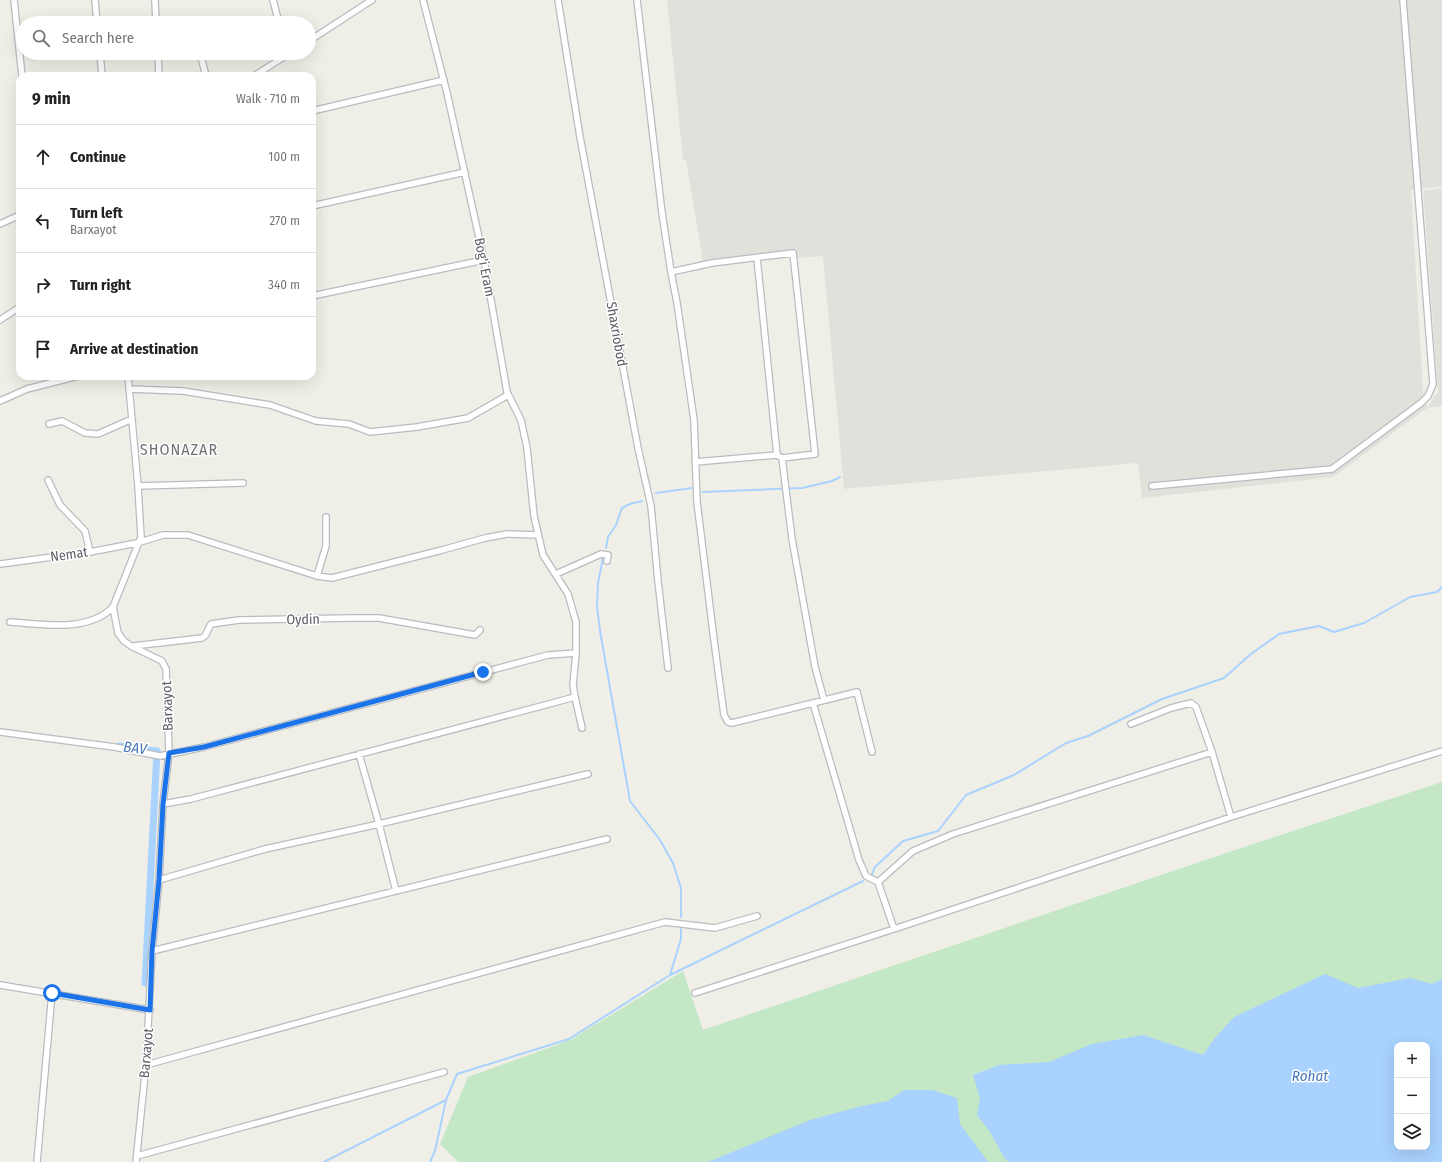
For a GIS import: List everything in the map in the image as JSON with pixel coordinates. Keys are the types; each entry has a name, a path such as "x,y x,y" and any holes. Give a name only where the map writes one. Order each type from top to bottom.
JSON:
{"street":[{"path":"14,0 16,19"},
{"path":"95,0 96,16"},
{"path":"155,0 156,16"},
{"path":"274,0 278,16"},
{"path":"316,36 372,0"},
{"name":"Bog'i Eram","path":"424,0 444,80 484,260 508,395 521,420 527,448 534,516 538,535 543,555 568,594 576,622 574,680 575,697 582,728"},
{"name":"Shaxriobod","path":"558,0 580,137 638,448 651,506 668,668"},
{"path":"637,0 671,272 694,420 697,502 725,718 728,722 732,723 857,692 872,752"},
{"path":"1152,486 1332,469 1421,403 1428,396 1433,384 1403,0"},
{"path":"20,60 22,72"},
{"path":"101,60 102,72"},
{"path":"158,60 159,72"},
{"path":"202,60 205,72"},
{"path":"260,72 279,60"},
{"path":"316,110 444,80"},
{"path":"316,205 464,172"},
{"path":"0,224 16,216"},
{"path":"671,272 712,263 793,253 815,454 695,462"},
{"path":"756,258 779,457 785,483 815,668 824,700"},
{"path":"316,295 484,260"},
{"path":"0,320 16,310"},
{"path":"0,401 27,389 62,380"},
{"path":"10,622 67,625 97,619 113,607 140,537 138,486 128,380"},
{"path":"129,389 183,391 270,405 316,421 349,424 370,432 417,427 468,418 508,395"},
{"path":"49,424 62,421 85,433 98,434 132,420"},
{"path":"48,480 60,505 85,531 90,552"},
{"path":"138,486 243,483"},
{"path":"317,576 326,546 326,517"},
{"name":"Nemat","path":"0,564 90,552 137,543 162,535 188,535 317,576 332,578 485,538 507,534 538,535"},
{"path":"556,574 601,554 608,555 607,561"},
{"name":"Barxayot","path":"113,607 118,633 124,641 162,661 166,669 169,753 163,804 159,880 152,951 146,1065 136,1159"},
{"name":"Oydin","path":"131,646 202,638 205,636 211,624 239,620 378,618 475,635 480,630"},
{"path":"0,732 114,747 160,756 204,747 548,655 576,653"},
{"path":"163,804 191,799 575,697"},
{"path":"813,703 859,860 866,876 878,882 894,930"},
{"path":"1131,724 1171,708 1194,704 1212,752 1231,817"},
{"path":"695,993 894,930 1231,817 1442,751"},
{"path":"878,882 913,851 953,834 1212,752"},
{"path":"359,754 396,891"},
{"path":"159,880 265,849 379,824 588,774"},
{"path":"152,951 607,840"},
{"path":"146,1065 665,922 715,928 757,916"},
{"path":"0,985 150,1010"},
{"path":"37,1162 52,993"},
{"path":"136,1159 444,1072"}],"shaded area":[{"path":"667,0 1442,0 1442,186 1411,190 1423,391 1427,408 1333,477 1142,498 1138,463 844,489 823,256 797,258 796,249 703,261 686,160 683,160"},
{"path":"1442,188 1442,406 1427,408 1438,392 1423,191"}],"green space":[{"path":"1442,782 1442,1162 458,1162 440,1144 468,1077 570,1040 683,971 703,1030 1232,851"}],"water":[{"name":"Rohat","path":"1325,974 1358,988 1410,978 1432,984 1442,979 1442,1162 1010,1162 1005,1159 990,1132 977,1115 980,1098 973,1075 999,1065 1049,1062 1092,1044 1143,1035 1203,1055 1214,1039 1234,1017"},
{"path":"904,1090 932,1090 957,1098 960,1124 988,1162 708,1162 810,1120 862,1106 888,1101"}],"waterway":[{"path":"703,492 802,488 832,481 840,477"},
{"path":"656,493 692,488"},
{"path":"606,548 608,537 616,525 622,508 642,501"},
{"path":"603,558 598,583 597,606 600,631 630,801 660,840 673,863 681,888 681,917"},
{"path":"872,874 875,867 903,841 938,831 966,795 1014,775 1066,743 1088,736 1162,699 1224,678 1251,654 1279,634 1319,626 1334,632 1364,623 1410,597 1437,592 1442,587"},
{"name":"BAV","path":"119,746 157,751 145,983"},
{"path":"430,1162 435,1151 446,1100 457,1074 569,1039 670,975 863,881"},
{"path":"670,975 681,939 681,929"},
{"path":"324,1162 446,1100"}],"district":[{"name":"SHONAZAR","path":"179,449"}],"route":[{"path":"52,993 150,1010 152,951 159,880 163,804 169,753 204,747 483,672"}]}
